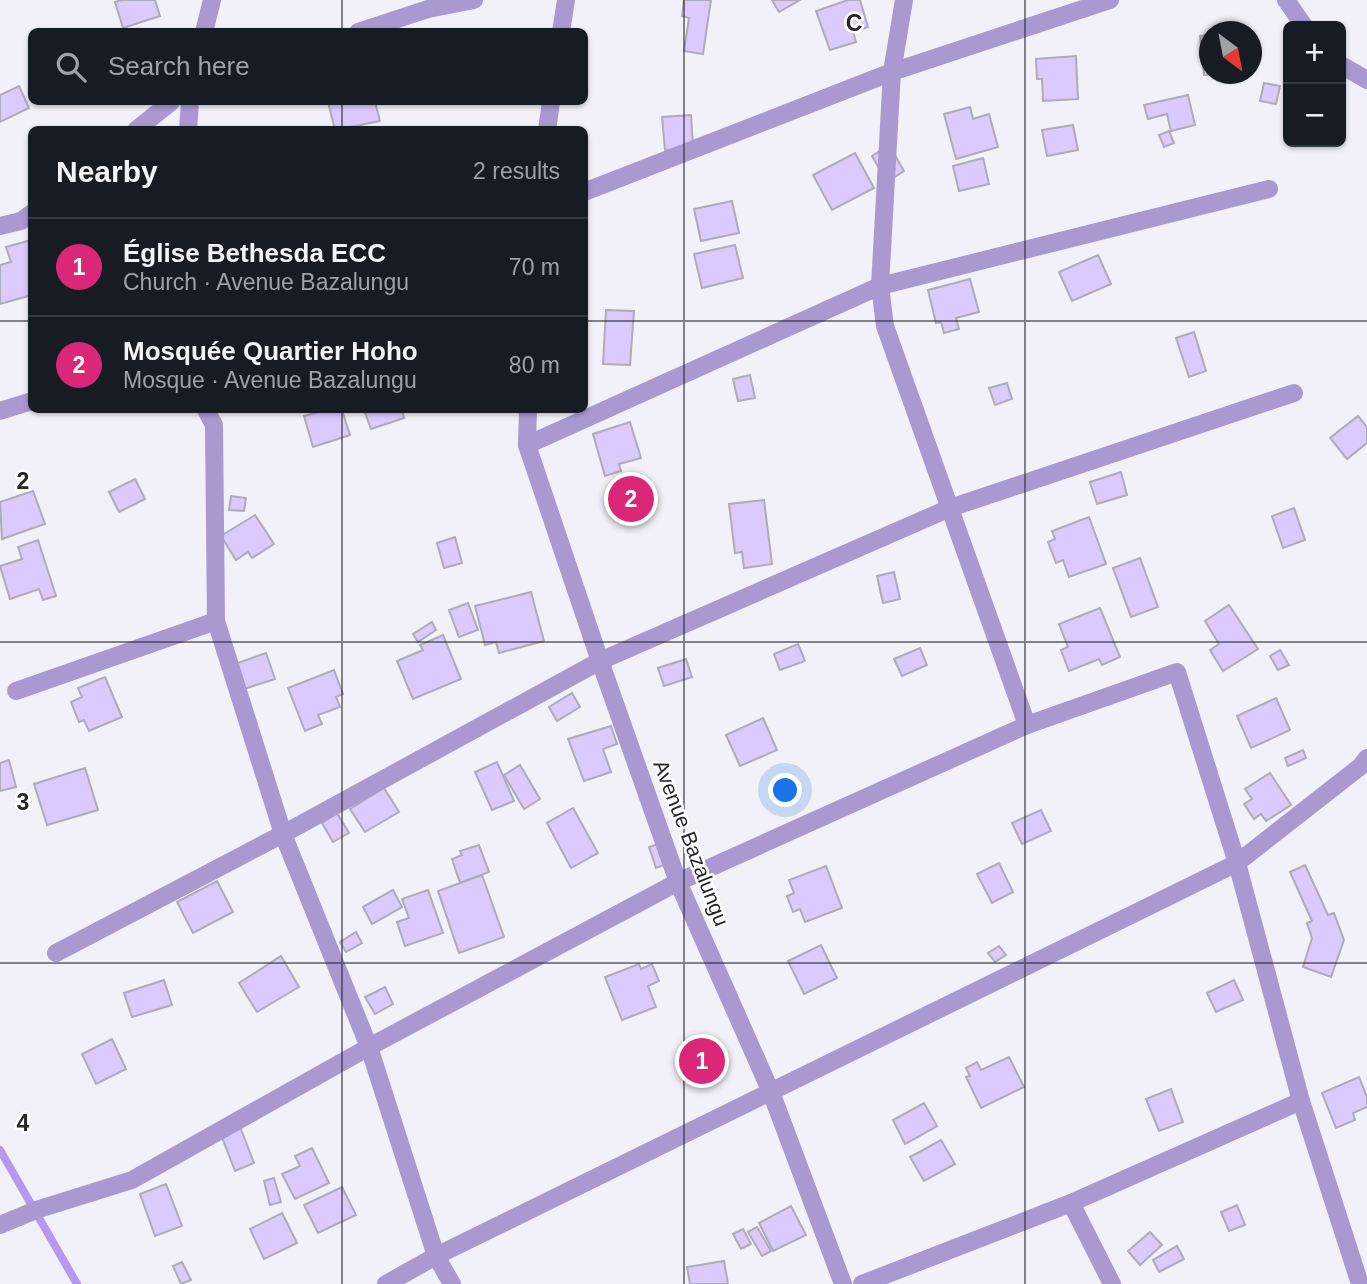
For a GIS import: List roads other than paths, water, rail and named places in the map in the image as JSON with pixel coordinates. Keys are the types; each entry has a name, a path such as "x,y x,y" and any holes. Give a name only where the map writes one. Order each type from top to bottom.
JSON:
{"street":[{"path":"205,28 212,0"},
{"path":"370,28 428,9 474,0"},
{"path":"562,28 566,0"},
{"path":"904,0 892,72 880,286 885,326 1027,725"},
{"path":"588,190 892,72 1110,0"},
{"path":"1286,0 1301,21"},
{"path":"1346,68 1367,80"},
{"path":"141,126 167,105"},
{"path":"188,126 190,105"},
{"path":"548,126 551,105"},
{"path":"527,445 880,286 1269,189"},
{"path":"0,226 22,221 28,216"},
{"path":"56,953 600,661 950,508 1294,393"},
{"path":"0,411 28,402"},
{"path":"208,413 214,425 216,621 282,834 369,1047 436,1256 452,1284"},
{"name":"Avenue Bazalungu","path":"528,413 527,445 678,882 771,1092 843,1284"},
{"path":"16,691 216,621"},
{"path":"0,1225 36,1210 132,1180 369,1047 678,882 1027,725 1177,672 1237,863 1301,1101 1360,1284"},
{"path":"386,1284 436,1256 1237,863 1364,762"},
{"path":"1364,762 1367,783"},
{"path":"862,1284 1071,1203 1301,1101"},
{"path":"1071,1203 1112,1284"}],"waterway":[{"path":"0,1150 77,1284"}],"place":[{"name":"Mosquée Quartier Hoho","path":"631,499"},
{"name":"Église Bethesda ECC","path":"702,1061"}]}
